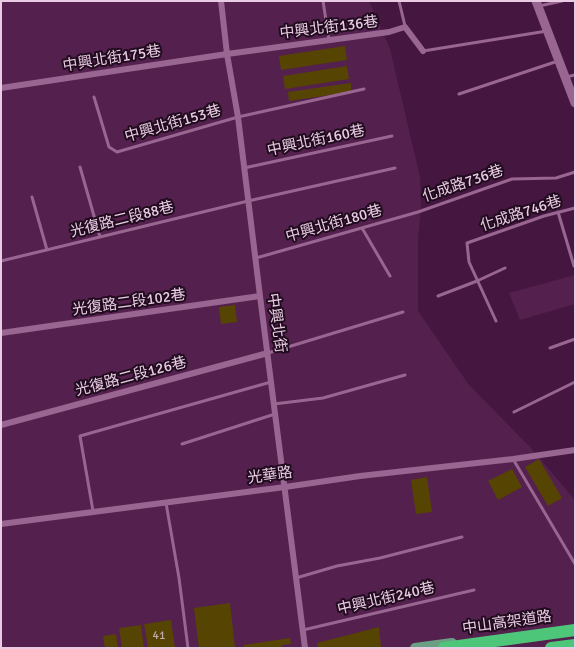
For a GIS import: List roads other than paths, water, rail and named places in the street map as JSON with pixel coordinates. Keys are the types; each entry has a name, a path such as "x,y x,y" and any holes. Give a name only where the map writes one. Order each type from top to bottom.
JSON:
{"highway":[{"name":"中山高架道路","path":"444,648 575,628"},
{"path":"496,648 575,637"},
{"name":"中山高架道路","path":"551,648 575,644"}],"main road":[{"path":"415,648 575,628"}],"street":[{"name":"中興北街","path":"220,1 238,117 305,648"},
{"path":"537,4 575,103"},
{"name":"中興北街136巷","path":"227,54 389,32 405,27"},
{"path":"405,27 423,51"},
{"name":"中興北街175巷","path":"1,88 227,54"},
{"name":"光復路二段102巷","path":"1,333 260,296"},
{"name":"光復路二段126巷","path":"1,426 268,353"},
{"name":"光華路","path":"1,524 360,476 575,450"}],"lane":[{"path":"324,1 330,40"},
{"path":"399,1 405,27"},
{"path":"537,4 562,1"},
{"path":"423,51 547,31"},
{"path":"459,94 558,61"},
{"path":"564,77 575,75"},
{"name":"中興北街153巷","path":"94,97 109,147 117,152 238,117 364,89"},
{"name":"中興北街160巷","path":"244,168 392,136"},
{"path":"80,166 100,237"},
{"name":"光復路二段88巷","path":"1,261 248,201 395,168"},
{"name":"化成路736巷","path":"418,212 512,179 556,178 575,172"},
{"path":"32,197 47,250"},
{"name":"化成路746巷","path":"496,321 469,262 467,243 544,216 575,208"},
{"name":"中興北街180巷","path":"256,258 418,212"},
{"path":"558,212 574,266"},
{"path":"362,228 390,276"},
{"path":"438,296 505,268"},
{"path":"268,353 403,312"},
{"path":"550,348 575,339"},
{"path":"274,404 323,398 405,375"},
{"path":"93,512 80,436 271,382"},
{"path":"514,412 575,382"},
{"path":"182,444 275,414"},
{"path":"513,459 575,564"},
{"path":"166,502 179,578 188,648"},
{"path":"296,578 337,566 380,558 462,538"},
{"name":"中興北街240巷","path":"303,630 474,590"}]}
